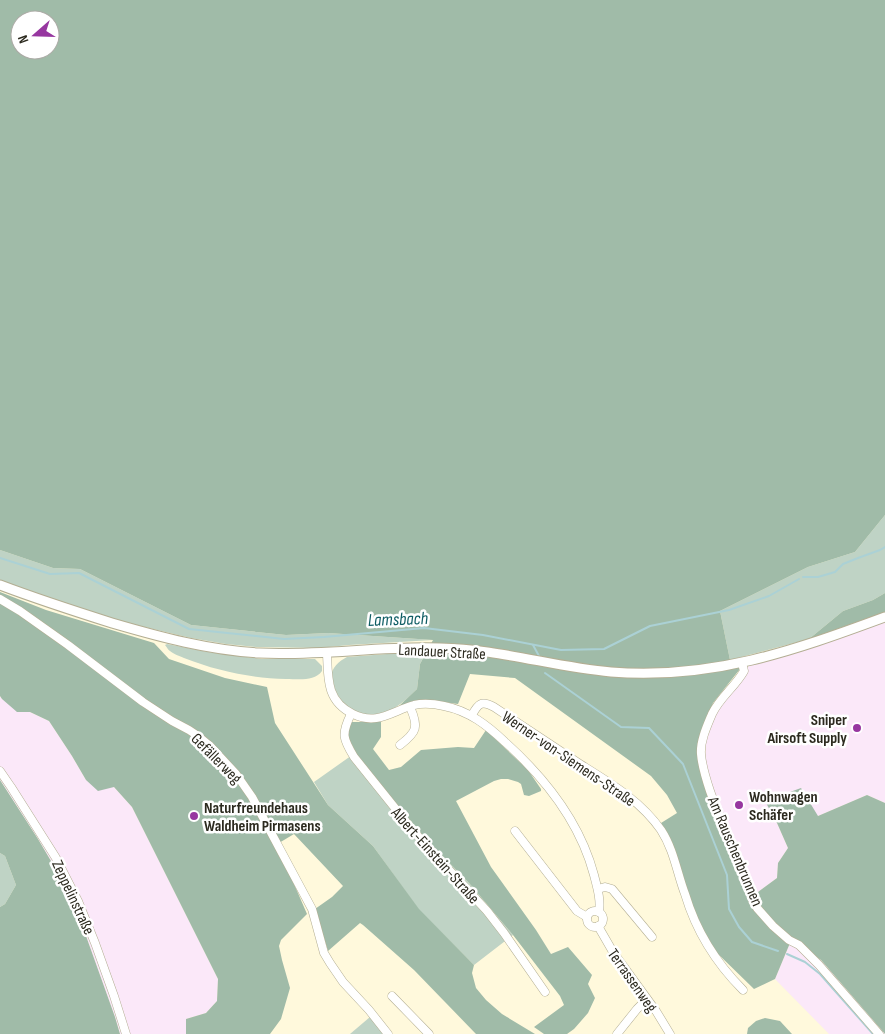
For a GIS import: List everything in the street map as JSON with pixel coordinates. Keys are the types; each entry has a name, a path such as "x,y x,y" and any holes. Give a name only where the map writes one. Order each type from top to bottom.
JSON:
{"main road":[{"name":"Landauer Straße","path":"0,585 90,616 159,636 233,651 287,654 420,647 458,648 588,670 656,674 703,670 742,663 786,652 885,617"}],"street":[{"name":"Gefällerweg","path":"0,599 68,645 143,702 198,736 236,774 252,797 309,903 324,953 343,982 388,1034"},
{"path":"327,652 328,680 331,693 336,701 351,714 360,717 378,718 423,704 454,708 472,716 496,734 535,770 565,811 578,833 588,856 598,889 599,912 602,914 602,921 598,926 589,924 587,917 578,911 515,831"},
{"name":"Am Rauschenbrunnen","path":"742,663 744,671 717,704 702,745 701,753 704,771 720,819 753,901 758,908 773,926 788,940 799,945 819,965 879,1034"},
{"name":"Werner-von-Siemens-Straße","path":"472,716 477,707 482,704 489,704 628,795 648,814 662,832 671,849 690,909 702,935 719,964 743,990"},
{"path":"400,745 415,730 410,707"},
{"name":"Albert-Einstein-Straße","path":"351,714 345,729 344,738 354,757 415,834 487,912 545,992"},
{"name":"Zeppelinstraße","path":"0,770 56,858 78,900 95,943 126,1034"},
{"path":"598,889 605,887 612,889 652,937"},
{"path":"587,917 590,912 599,912"},
{"name":"Terrassenweg","path":"598,926 613,952 670,1034"},
{"path":"392,996 429,1034"},
{"path":"617,1034 647,999"}],"shaded area":[{"path":"885,620 885,803 867,795 818,816 766,801 788,848 778,863 777,878 754,895 712,787 705,760 706,742 716,713 748,666 806,649"},
{"path":"0,696 2,699 49,721 86,780 114,787 132,807 218,979 217,1001 206,1013 186,1019 186,1034 120,1034 81,922 61,878 0,780"},
{"path":"790,943 821,960 885,1034 829,1034 775,979"}],"green space":[{"path":"0,0 885,0 885,515 855,552 808,567 720,611 730,660 740,669 713,703 697,745 701,772 748,892 790,943 775,979 754,989 715,951 694,913 673,846 661,823 677,813 667,795 651,776 515,678 470,674 458,704 427,700 399,706 417,689 420,664 433,640 328,633 286,635 191,625 80,569 53,568 0,550"},
{"path":"885,515 885,593 873,600 843,611 809,639 730,660 720,611 808,567 855,552"},
{"path":"0,550 53,568 80,569 191,625 286,635 328,633 433,640 319,648 256,647 191,638 132,624 65,604 0,580"},
{"path":"0,592 46,610 154,643 169,659 225,678 267,687 275,723 328,805 373,846 419,909 474,965 472,973 476,988 486,1000 502,1014 535,1034 476,1034 414,970 360,923 328,951 315,909 332,897 343,886 294,834 274,846 291,877 307,914 281,940 279,946 290,988 281,1019 270,1034 186,1034 186,1019 206,1013 217,1001 218,979 132,807 114,787 98,791 86,780 49,721 30,712 17,712 0,696"},
{"path":"885,593 885,612 809,639 843,611 873,600"},
{"path":"165,645 208,652 262,659 315,659 322,666 322,671 315,677 306,679 247,675 209,667 184,658 169,651"},
{"path":"427,651 420,664 417,689 401,704 382,714 367,715 354,711 342,702 331,681 331,674 334,668 347,657"},
{"path":"352,722 381,722 381,737 373,749 389,770 401,767 421,750 458,747 474,748 486,730 528,770 541,791 529,796 524,795 521,784 508,779 501,779 456,801 491,867 551,954 568,947 592,975 588,984 595,998 588,1013 567,1034 544,1034 534,1027 564,1005 560,996 513,935 469,883 424,837 355,753 346,737 348,727"},
{"path":"355,753 424,837 469,883 513,935 474,965 419,910 373,846 328,805 314,782"},
{"path":"0,780 61,878 81,922 120,1034 0,1034 0,907 5,904 16,885 5,856 0,853"},
{"path":"801,788 818,816 867,795 885,803 885,1034 821,960 783,931 767,914 754,895 777,878 778,863 788,848 765,801"},
{"path":"0,853 5,856 16,885 5,904 0,907"},
{"path":"370,1017 384,1034 350,1034"},
{"path":"765,1018 780,1021 792,1034 747,1034 748,1028 756,1021"}],"waterway":[{"name":"Lamsbach","path":"803,577 818,577 835,572 843,564 885,547"},
{"name":"Lamsbach","path":"0,558 50,574 79,573 189,629 284,639 424,628 483,635 561,650 604,649 650,626 729,610 769,596 799,579"},
{"path":"533,645 539,656"},
{"path":"545,673 621,727 649,728 683,764 727,875 729,909 739,927 752,942 778,951"},
{"path":"787,954 805,962 820,974 873,1034"}],"place":[{"name":"Sniper Airsoft Supply","path":"857,728"},
{"name":"Wohnwagen Schäfer","path":"739,805"},
{"name":"Naturfreundehaus Waldheim Pirmasens","path":"194,816"}]}
